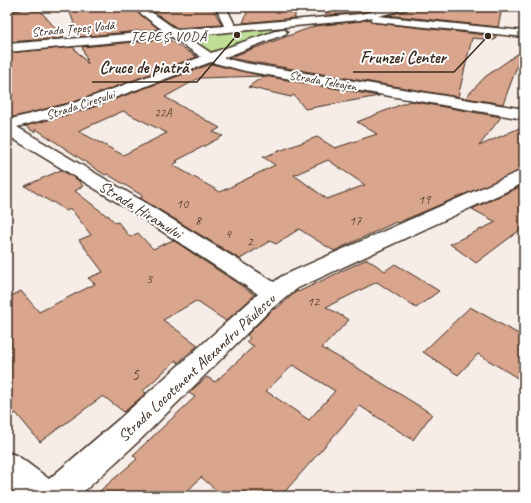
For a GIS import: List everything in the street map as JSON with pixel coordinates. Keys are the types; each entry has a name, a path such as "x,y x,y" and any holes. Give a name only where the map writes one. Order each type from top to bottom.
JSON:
{"street":[{"path":"7,8 16,7"},
{"name":"Strada Teleajen","path":"137,7 210,58 245,67 524,114"},
{"path":"221,7 231,28"},
{"name":"Strada Țepeș Vodă","path":"7,48 360,17 403,7"},
{"path":"360,17 524,34"},
{"name":"Strada Cireșului","path":"7,127 82,105 310,22"},
{"name":"Strada Hiramului","path":"7,127 132,203 274,293"},
{"name":"Strada Locotenent Alexandru Păulescu","path":"55,496 130,429 262,303 290,282 524,176"},
{"path":"7,467 44,496"}],"green space":[{"path":"273,27 277,30 211,53 185,34"}],"building":[{"path":"37,7 64,38 7,42 7,12 20,10 22,8"},
{"path":"68,7 131,7 159,29 79,37"},
{"path":"147,7 212,7 222,25 177,28"},
{"path":"249,7 295,8 295,18 243,23"},
{"path":"325,7 383,7 360,13 326,15"},
{"path":"409,7 480,7 501,13 498,27 387,15 407,10"},
{"path":"370,19 372,22 376,23 496,36 495,40 472,38 458,97 228,58 315,26"},
{"path":"168,39 197,57 77,101 10,118 7,116 7,53 73,47 88,64 82,47"},
{"path":"523,50 503,104 465,98 485,77"},
{"path":"211,64 264,76 199,78 165,97 220,128 213,132 223,136 176,161 178,162 173,165 220,192 275,165 263,157 317,137 335,148 377,134 357,122 410,101 501,117 479,146 524,126 524,169 397,223 396,222 334,251 299,229 276,244 270,241 240,259 140,198 143,196 107,174 105,175 36,129 34,132 25,126 88,109","holes":["123,111 167,133 123,155 78,131","328,160 365,185 327,199 294,175"]},
{"path":"264,76 379,96 305,109 294,95 291,97 248,87"},
{"path":"61,170 78,180 83,186 75,191 107,216 108,215 115,223 118,222 130,237 138,233 153,249 173,240 255,295 226,321 196,301 163,320 198,345 178,363 176,360 143,391 146,393 124,412 103,396 40,442 16,413 7,420 7,298 21,291 39,312 95,284 88,278 103,272 79,240 91,235 71,209 66,211 25,186"},
{"path":"524,185 524,227 476,263 450,244 496,222 472,209"},
{"path":"367,259 385,271 395,264 439,291 416,308 377,282 326,307 349,320 322,348 356,367 432,414 413,440 360,406 281,496 223,496 201,477 183,496 94,496 137,459 133,455 195,397 189,393 193,389 207,377 215,382 254,346 246,342 250,338 247,335 272,310 275,308 276,309 297,291 298,292","holes":["293,365 335,391 309,420 266,391"]},
{"path":"470,307 524,337 524,382 478,354 458,375 423,352"}],"place":[{"name":"Cruce de piatră","path":"237,35"},
{"name":"Frunzei Center","path":"488,36"}],"district":[{"name":"ȚEPEȘ VODĂ","path":"169,36"}]}
